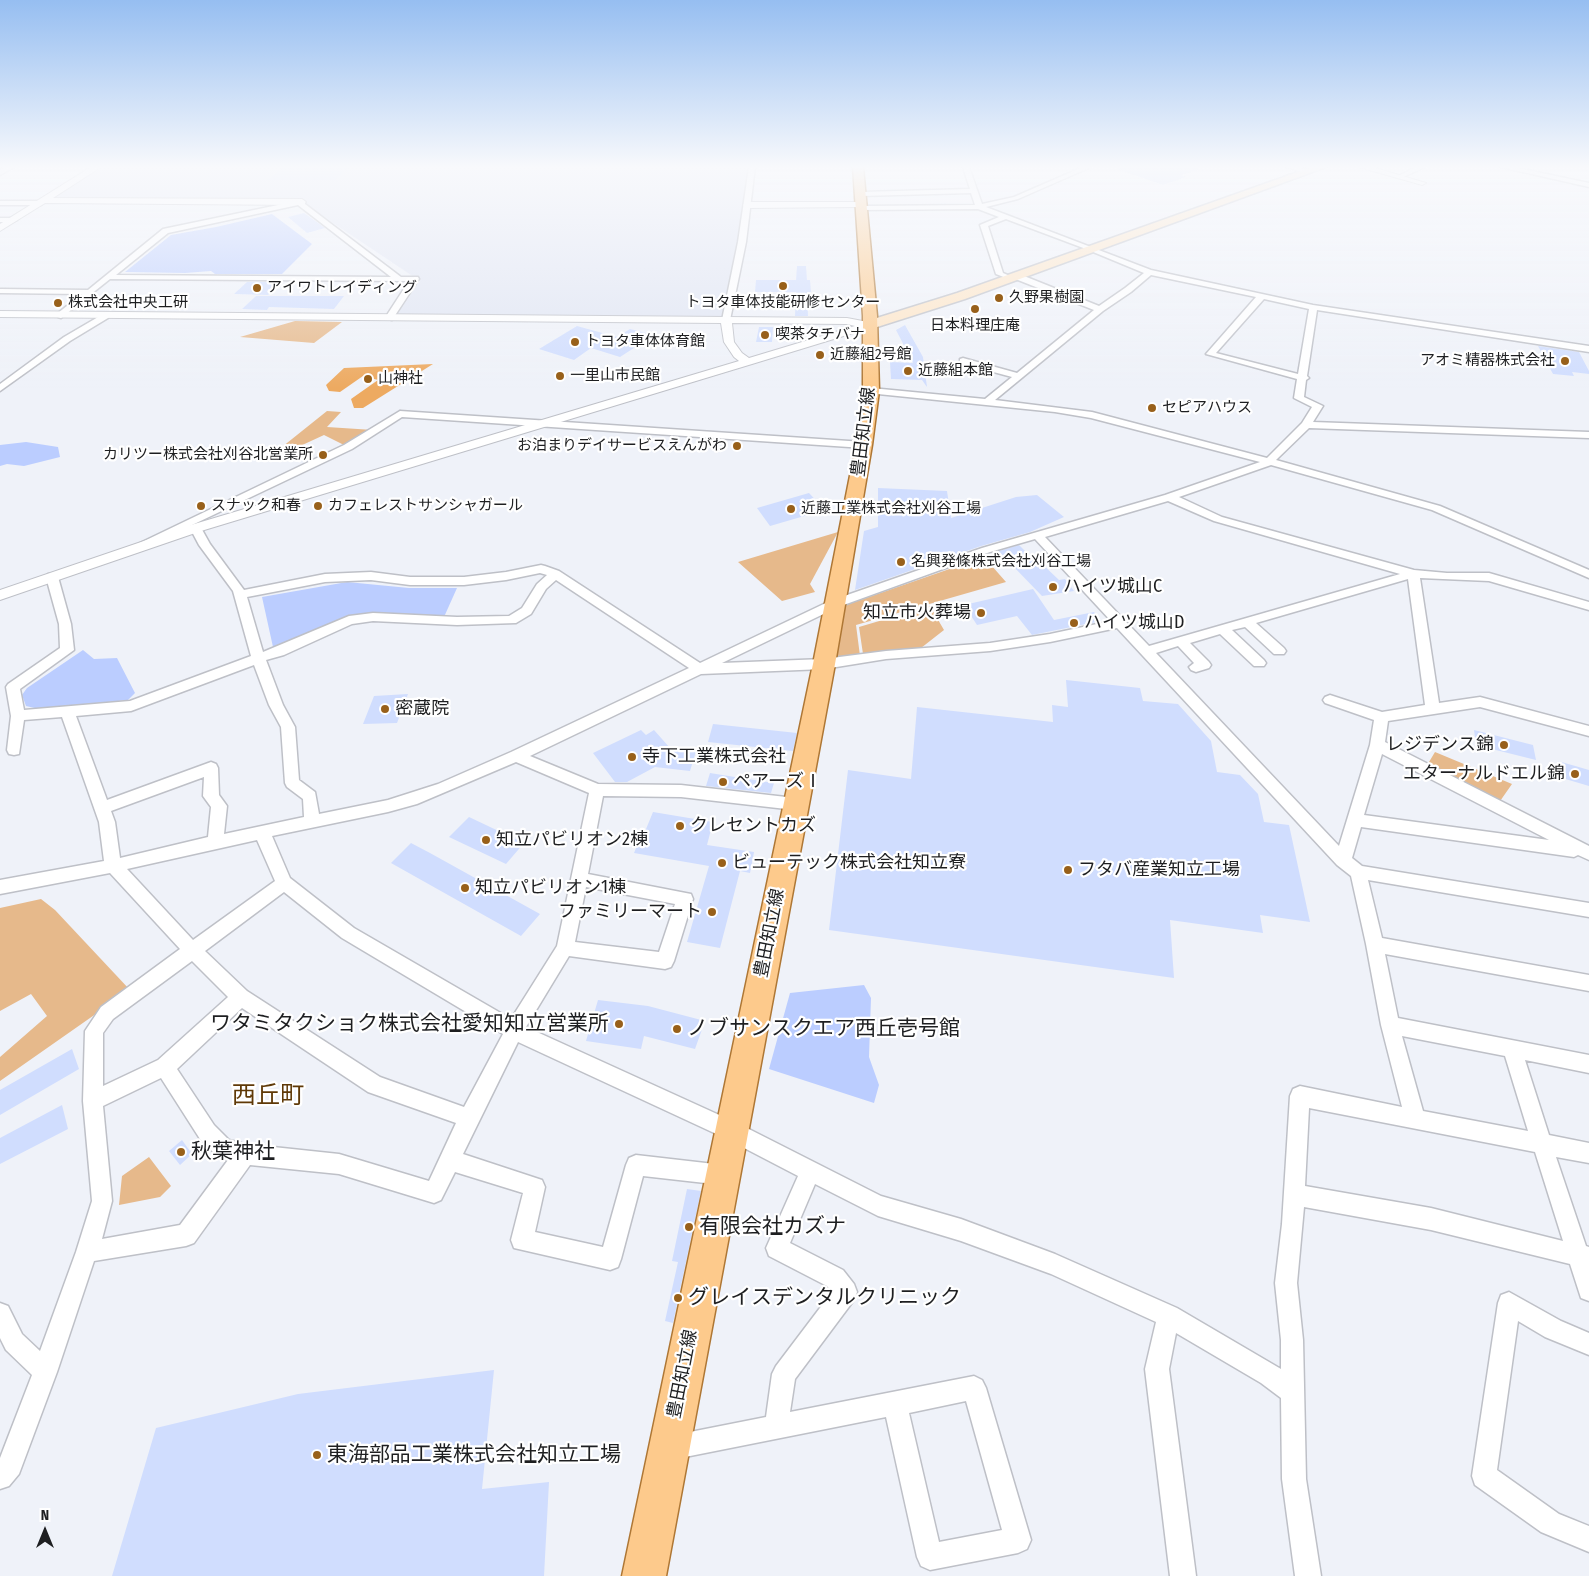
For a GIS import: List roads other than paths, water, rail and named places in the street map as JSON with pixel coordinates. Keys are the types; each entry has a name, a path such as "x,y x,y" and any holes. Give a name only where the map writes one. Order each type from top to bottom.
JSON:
{"main road":[{"name":"豊田知立線","path":"644,1576 824,664 864,445 871,391 870,316 864,241"},
{"path":"1088,248 1109,241"},
{"path":"869,326 952,298 1109,241"}],"street":[{"path":"61,315 155,241"},
{"path":"348,241 399,279"},
{"path":"741,241 726,320 729,342 738,355 748,362"},
{"path":"989,241 1000,274 1011,276 1100,309"},
{"path":"1068,241 1149,272 1261,297 1313,307 1589,349"},
{"path":"987,402 1100,309 1128,290 1149,272"},
{"path":"108,277 415,279 389,318"},
{"path":"0,291 90,292"},
{"path":"1261,297 1210,354 1304,378"},
{"path":"0,887 112,866 417,798 516,756 834,604 986,550 1168,497 1268,463 1306,425 1318,406 1299,398 1304,378 1313,307"},
{"path":"0,314 847,321 869,326"},
{"path":"0,388 5,380 105,316"},
{"path":"0,595 196,528 536,424 869,326"},
{"path":"963,361 1019,376"},
{"path":"871,391 987,402 1092,415 1268,463 1346,482 1436,508 1589,574"},
{"path":"140,546 348,447 400,414 864,445"},
{"path":"1306,425 1589,435"},
{"path":"1168,497 1218,519 1413,574 1447,577 1488,577 1589,606"},
{"path":"236,500 242,514"},
{"path":"196,528 205,545 238,591 258,658 276,705 288,727 292,783 310,796 312,822"},
{"path":"1038,536 1343,860 1358,872 1589,910"},
{"path":"239,595 325,578 371,576 410,581 464,581 506,576 540,569 555,574 699,669 824,664 886,655 990,647 1050,638 1120,624"},
{"path":"18,716 131,706 258,658 279,652 349,620 373,617 457,621 512,620 528,611 541,587 555,574"},
{"path":"1146,651 1413,574"},
{"path":"1413,574 1433,710"},
{"path":"0,693 13,687 66,650 65,624 52,577"},
{"path":"1248,623 1278,651"},
{"path":"1224,630 1259,663"},
{"path":"1180,641 1204,665 1196,667"},
{"path":"13,687 18,716 14,750"},
{"path":"1330,700 1382,717 1480,702 1589,731"},
{"path":"68,713 107,822 112,866 192,950 241,997 375,1085 469,1118"},
{"path":"1343,860 1377,745 1382,717"},
{"path":"1377,745 1587,852"},
{"path":"516,756 597,790 681,791 795,804"},
{"path":"102,808 211,768 211,796 219,806 214,842"},
{"path":"165,1066 207,1132 224,1149 245,1154 339,1164 434,1193 469,1118 514,1031 565,948 597,790"},
{"path":"1354,820 1587,852"},
{"path":"262,832 284,883 348,933 514,1031 732,1130 878,1206 961,1230 1047,1262 1169,1316 1269,1375 1294,1392"},
{"path":"1358,872 1375,944 1390,1025 1415,1119"},
{"path":"565,948 666,961 686,898 580,879"},
{"path":"0,1477 10,1465 45,1372 87,1252 102,1201 93,1101 94,1031 107,1013 284,883"},
{"path":"1375,944 1589,983"},
{"path":"93,1101 165,1066 241,997"},
{"path":"1390,1025 1589,1064"},
{"path":"1512,1050 1542,1144 1584,1257 1589,1290"},
{"path":"1308,1576 1294,1479 1294,1392 1291,1377 1292,1340 1286,1283 1295,1195 1300,1096 1589,1153"},
{"path":"87,1252 186,1235 245,1154"},
{"path":"450,1160 535,1187 522,1240 610,1259 636,1165 723,1175"},
{"path":"776,1427 784,1374 846,1292 835,1278 777,1248 810,1171"},
{"path":"1295,1195 1431,1219 1584,1257"},
{"path":"1589,1344 1553,1329 1509,1303 1484,1476 1550,1523 1589,1539"},
{"path":"0,1314 14,1342 45,1372"},
{"path":"1169,1316 1157,1369 1183,1576"},
{"path":"668,1449 974,1388 1018,1540 930,1557 895,1404"}],"water":[{"path":"164,241 307,241 312,244 282,274 215,274 211,271 185,273 125,272"},
{"path":"26,442 58,447 60,457 24,466 7,464 0,466 0,445"},
{"path":"347,582 409,588 457,588 444,617 397,613 357,615 324,627 288,649 273,647 262,597"},
{"path":"83,650 94,659 117,658 135,693 128,700 39,709 26,706 22,695 27,688"},
{"path":"864,985 871,998 869,1057 879,1085 874,1103 769,1069 790,993"}],"place":[{"name":"トヨタ車体技能研修センター","path":"783,286"},
{"name":"アイワトレイディング","path":"257,288"},
{"name":"久野果樹園","path":"999,298"},
{"name":"株式会社中央工研","path":"58,303"},
{"name":"日本料理庄庵","path":"975,309"},
{"name":"喫茶タチバナ","path":"765,335"},
{"name":"トヨタ車体体育館","path":"575,342"},
{"name":"近藤組2号館","path":"820,355"},
{"name":"アオミ精器株式会社","path":"1565,361"},
{"name":"近藤組本館","path":"908,371"},
{"name":"一里山市民館","path":"560,376"},
{"name":"山神社","path":"368,379"},
{"name":"セピアハウス","path":"1152,408"},
{"name":"お泊まりデイサービスえんがわ","path":"737,446"},
{"name":"カリツー株式会社刈谷北営業所","path":"323,455"},
{"name":"スナック和春","path":"201,506"},
{"name":"カフェレストサンシャガール","path":"318,506"},
{"name":"近藤工業株式会社刈谷工場","path":"791,509"},
{"name":"名興発條株式会社刈谷工場","path":"901,562"},
{"name":"ハイツ城山C","path":"1053,587"},
{"name":"知立市火葬場","path":"981,613"},
{"name":"ハイツ城山D","path":"1074,623"},
{"name":"密蔵院","path":"385,709"},
{"name":"レジデンス錦","path":"1504,745"},
{"name":"寺下工業株式会社","path":"632,757"},
{"name":"エターナルドエル錦","path":"1575,774"},
{"name":"ペアーズⅠ","path":"723,782"},
{"name":"クレセントカズ","path":"680,826"},
{"name":"知立パビリオン2棟","path":"486,840"},
{"name":"ビューテック株式会社知立寮","path":"722,863"},
{"name":"フタバ産業知立工場","path":"1068,870"},
{"name":"知立パビリオン1棟","path":"465,888"},
{"name":"ファミリーマート","path":"712,912"},
{"name":"ワタミタクショク株式会社愛知知立営業所","path":"619,1024"},
{"name":"ノブサンスクエア西丘壱号館","path":"677,1029"},
{"name":"秋葉神社","path":"181,1152"},
{"name":"有限会社カズナ","path":"689,1227"},
{"name":"グレイスデンタルクリニック","path":"678,1298"},
{"name":"東海部品工業株式会社知立工場","path":"317,1455"}],"district":[{"name":"西丘町","path":"268,1096"}]}
